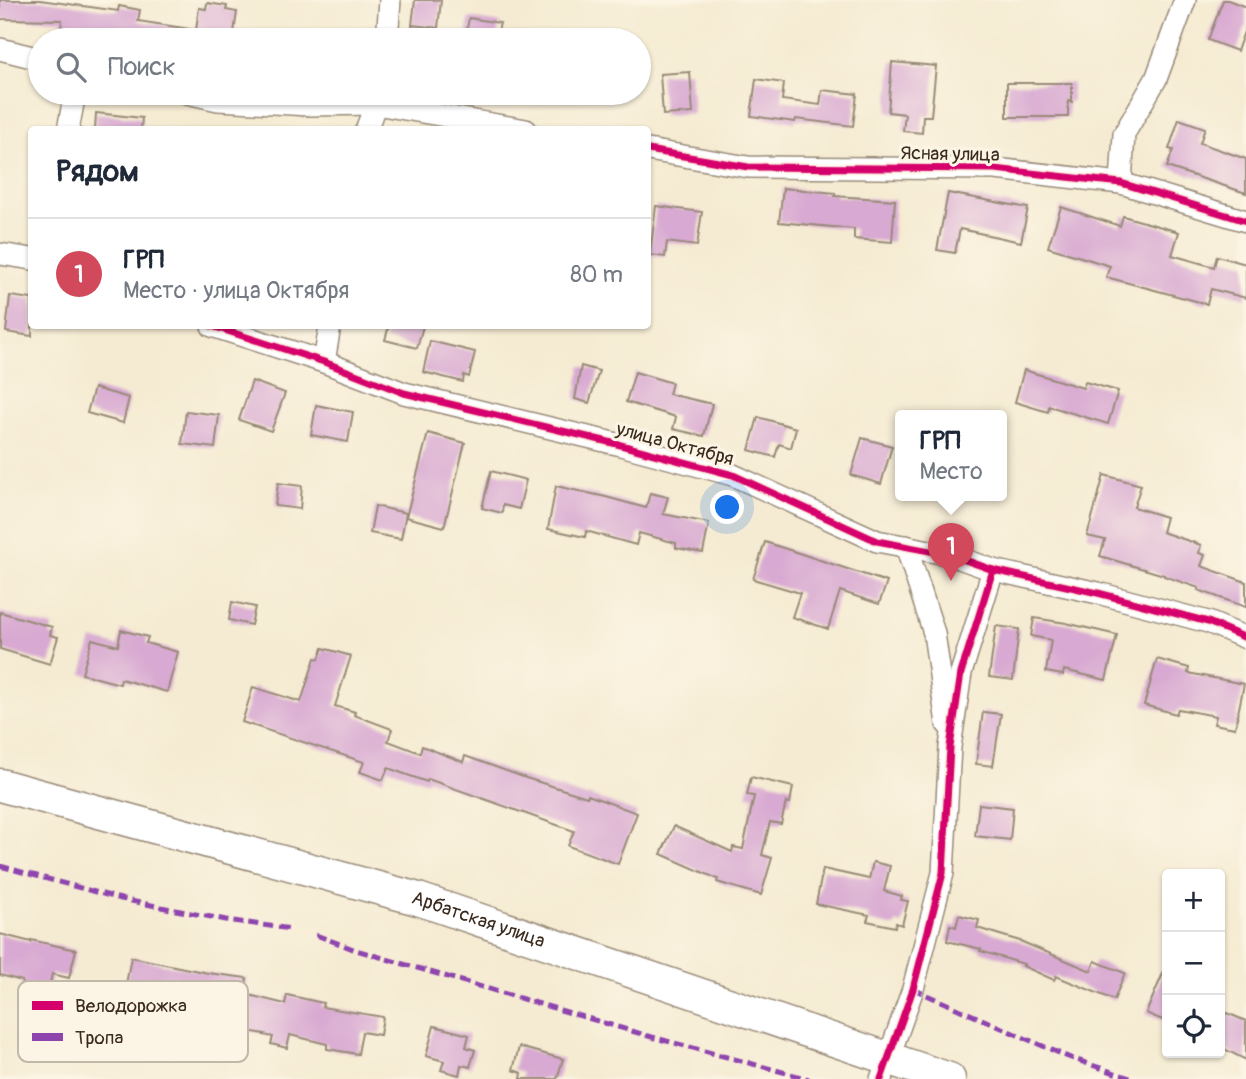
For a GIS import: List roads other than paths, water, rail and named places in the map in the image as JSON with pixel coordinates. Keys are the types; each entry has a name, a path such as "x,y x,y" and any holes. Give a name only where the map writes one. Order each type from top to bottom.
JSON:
{"main road":[{"name":"Арбатская улица","path":"0,785 418,899 885,1069 950,1079"}],"street":[{"path":"388,28 390,0"},
{"path":"1121,183 1124,134 1156,79 1185,0"},
{"path":"0,49 28,56"},
{"path":"69,126 73,105"},
{"path":"368,126 376,105"},
{"path":"407,105 507,126"},
{"name":"Ясная улица","path":"651,151 748,167 995,169 1121,183 1246,221"},
{"path":"0,254 28,258"},
{"name":"улица Октября","path":"221,329 324,362 404,393 733,475 877,541 951,555 993,570 1098,593 1208,622 1246,638"},
{"path":"324,362 330,329"},
{"path":"906,546 934,633 950,747"},
{"path":"885,1069 913,989 943,873 950,747 961,673 993,570"}],"place":[{"name":"ГРП","path":"951,581"}]}
